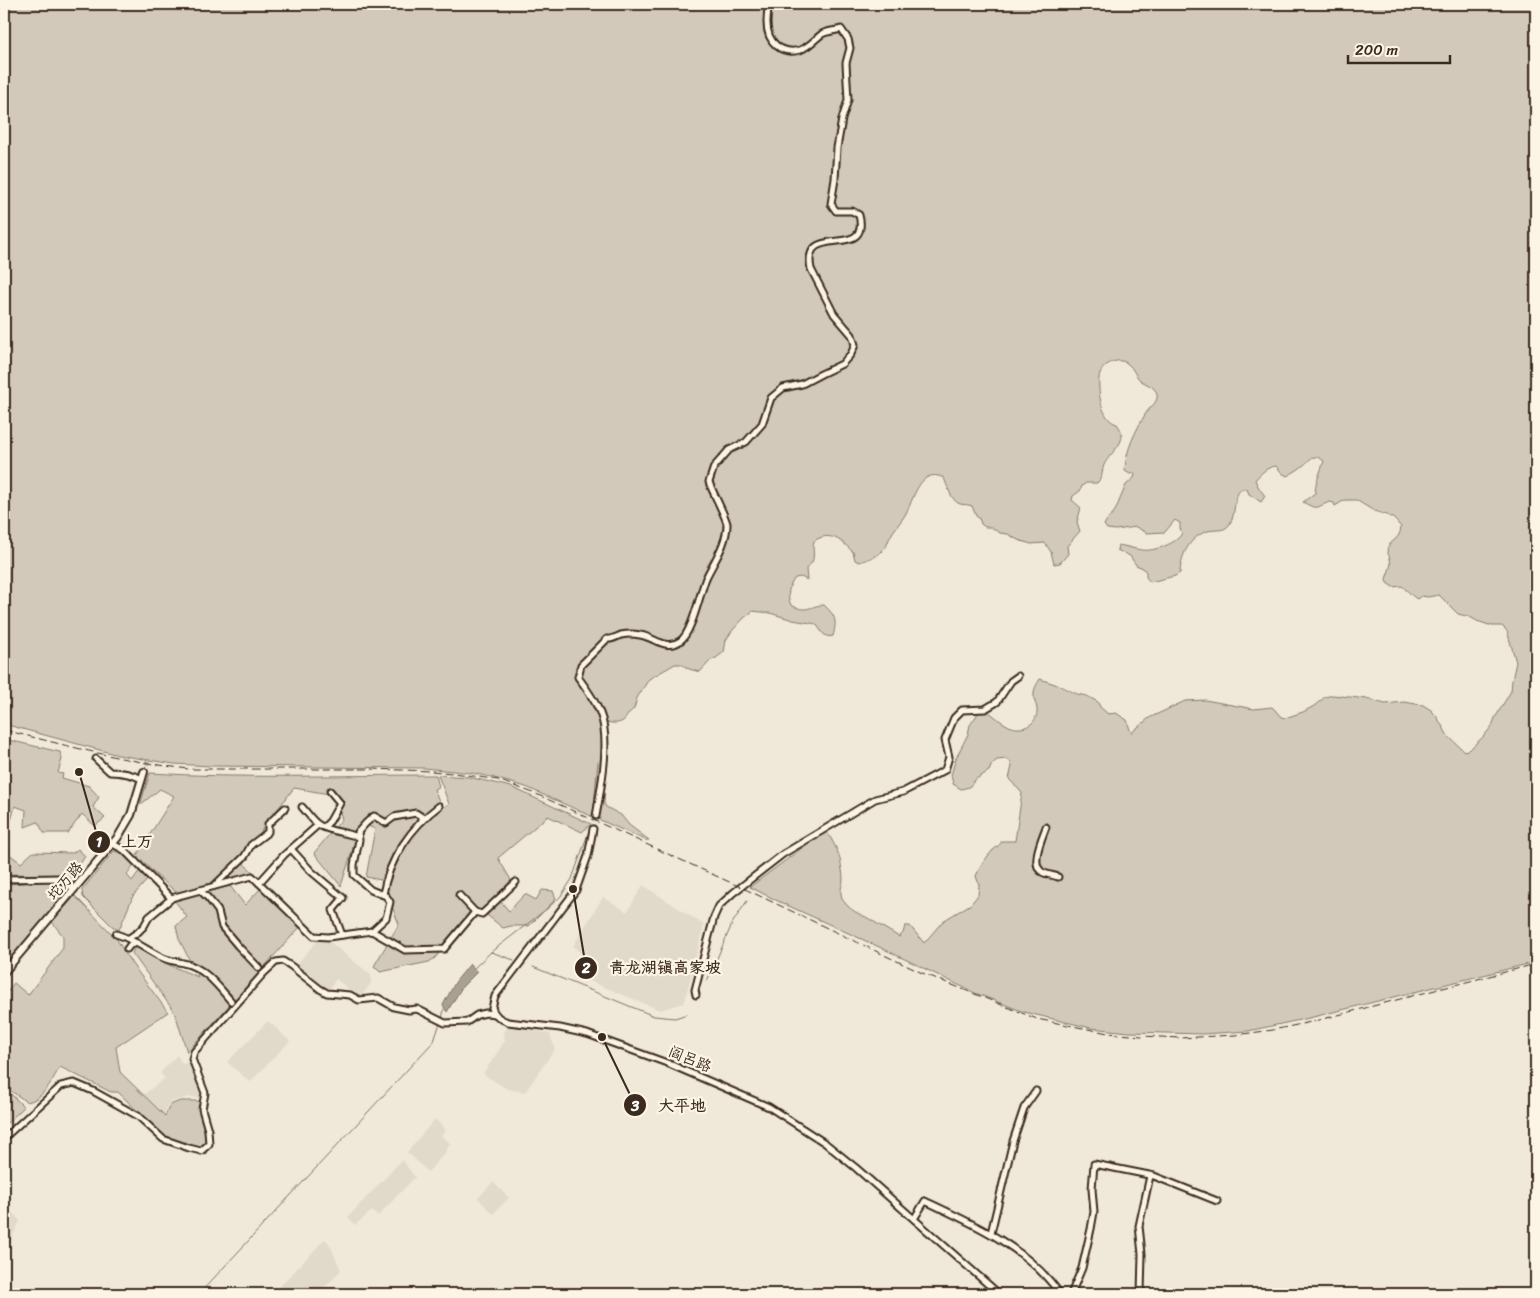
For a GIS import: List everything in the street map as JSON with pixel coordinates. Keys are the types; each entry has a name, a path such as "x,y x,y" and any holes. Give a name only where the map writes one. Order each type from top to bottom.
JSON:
{"main road":[{"name":"坨万路","path":"4,972 113,844 128,821 143,775"}],"street":[{"path":"596,816 605,745 601,714 588,690 578,677 581,665 607,640 623,634 642,635 661,644 674,644 681,641 688,632 706,578 725,537 727,523 709,482 714,467 729,450 746,442 762,424 771,398 783,388 802,384 842,364 851,354 855,345 852,335 834,314 811,268 810,262 810,255 817,245 824,242 849,241 859,232 861,224 859,215 852,211 836,212 831,204 837,148 842,119 848,100 846,63 850,48 848,39 841,29 824,33 801,50 781,49 775,45 768,30 768,4"},
{"path":"696,995 695,990 719,906 783,854 834,823 875,799 904,792 945,770 949,757 946,740 954,718 962,710 985,708 997,702 1011,681 1018,676"},
{"path":"96,759 110,772 143,775"},
{"path":"259,884 291,849 321,826 330,822 340,802 330,791"},
{"path":"383,894 386,878 408,837 422,820 439,806"},
{"path":"302,807 321,826 358,837"},
{"path":"213,886 245,856 251,845 268,832 268,824 285,808"},
{"path":"129,938 144,926 148,917 172,898 252,876 314,936 328,937 372,931 386,918 390,902 383,894 371,890 354,875 359,840 358,832 374,816 386,823 394,817 416,813 422,817 422,820"},
{"path":"1046,827 1037,853 1036,864 1042,872 1058,877"},
{"path":"4,1138 62,1086 74,1083 93,1091 138,1116 164,1139 189,1148 201,1150 209,1144 209,1139 202,1109 205,1093 192,1059 194,1052 263,974 276,962 282,961 291,966 320,989 327,992 350,995 359,1000 378,998 394,1007 409,1010 416,1009 445,1023 467,1022 477,1015 495,1014 492,1006 495,996 576,890 588,856 594,829"},
{"path":"113,844 124,850 172,898"},
{"path":"291,849 312,872 343,898 334,910 342,935"},
{"path":"4,879 59,878 74,889"},
{"path":"459,895 475,912 482,914 516,882"},
{"path":"200,890 218,911 222,927 259,968"},
{"path":"372,931 405,950 444,949 475,912"},
{"path":"116,934 129,938 170,962 184,963 199,968 217,984 231,1002"},
{"path":"127,949 130,945 137,943"},
{"name":"阎吕路","path":"495,1014 500,1019 508,1022 560,1028 587,1034 667,1063 769,1107 788,1118 844,1158 999,1294"},
{"path":"991,1233 1013,1141 1024,1108 1036,1091"},
{"path":"1071,1294 1082,1268 1091,1229 1094,1212 1092,1189 1094,1164 1154,1176 1217,1202"},
{"path":"1141,1294 1142,1254 1138,1226 1150,1176"},
{"path":"914,1219 925,1201 991,1233 1027,1260 1051,1282 1060,1294"}],"shaded area":[{"path":"4,4 1536,4 1536,962 1309,1018 1248,1031 1203,1034 1129,1032 1091,1028 1024,1012 975,993 750,887 806,845 805,840 825,827 840,859 843,879 841,894 844,902 854,911 899,937 903,933 905,926 910,926 924,943 943,921 971,904 978,895 979,885 976,876 983,862 993,850 1002,841 1015,841 1022,793 1009,779 1012,766 1010,761 1006,759 997,760 992,764 989,771 976,779 969,787 961,789 953,784 951,775 970,725 979,712 986,710 1009,726 1022,728 1030,725 1036,718 1037,708 1034,692 1040,679 1077,694 1087,696 1098,702 1100,707 1108,714 1116,713 1127,720 1131,733 1149,718 1185,701 1205,700 1254,709 1272,707 1281,717 1285,718 1303,712 1325,697 1333,695 1367,699 1385,704 1404,702 1423,705 1431,710 1448,736 1464,751 1470,749 1492,726 1511,691 1516,662 1507,631 1502,626 1492,626 1458,614 1439,595 1421,596 1417,599 1402,586 1393,587 1387,583 1386,579 1391,562 1387,550 1388,546 1397,538 1401,527 1394,519 1374,511 1356,500 1345,500 1335,506 1334,503 1330,502 1317,507 1312,507 1303,502 1315,493 1324,461 1317,457 1313,457 1287,476 1276,466 1264,471 1255,480 1265,496 1261,502 1249,494 1247,489 1241,489 1236,497 1233,516 1229,525 1225,529 1208,531 1201,534 1191,542 1184,553 1180,573 1175,576 1150,582 1143,568 1136,565 1130,556 1117,550 1118,545 1142,550 1158,548 1176,540 1182,533 1180,523 1175,520 1165,532 1147,533 1136,527 1116,530 1107,529 1104,525 1115,511 1126,485 1134,478 1135,473 1130,474 1125,471 1129,448 1142,420 1157,397 1154,389 1140,380 1128,364 1120,361 1106,365 1100,373 1099,384 1100,398 1104,411 1107,417 1117,424 1121,430 1121,441 1104,465 1099,481 1097,483 1086,483 1073,496 1072,500 1081,508 1077,522 1080,531 1067,546 1068,554 1060,563 1054,564 1051,552 1045,543 1031,544 1018,540 1008,534 1000,533 991,527 985,527 976,516 972,506 960,504 954,500 944,478 929,477 923,480 919,486 886,547 875,556 859,562 855,560 853,552 845,544 835,538 825,537 814,541 813,560 806,569 807,580 801,577 795,578 788,594 791,605 797,608 805,609 824,605 831,612 834,619 833,636 825,635 816,624 753,611 732,631 726,640 724,652 711,660 700,672 689,669 681,664 675,664 649,679 637,698 634,709 623,721 615,723 604,722 606,757 604,803 606,807 621,815 629,825 649,840 645,840 526,787 472,773 424,768 174,764 118,755 4,724"},
{"path":"4,739 60,752 62,759 58,773 63,774 62,778 89,786 99,797 93,807 105,818 95,826 82,814 68,833 44,833 38,822 25,827 26,810 15,806 4,847"},
{"path":"150,773 257,776 436,775 439,787 434,789 442,808 449,804 438,775 469,777 511,787 591,824 582,832 548,816 498,858 511,880 497,897 509,911 525,894 536,900 542,890 553,891 556,899 529,926 503,928 482,911 476,910 435,958 429,962 380,972 374,966 399,924 381,880 366,877 375,829 361,823 341,886 314,853 342,819 335,795 294,788 263,828 244,864 254,873 188,892 176,892 137,855 174,796 160,789 140,805"},
{"path":"78,849 85,856 79,866 87,874 76,885 58,875 4,874 4,850 21,863 33,852 73,853"},
{"path":"114,851 121,853 135,864 127,875 132,881 140,870 148,879 133,896 119,930 112,926 83,897 82,890"},
{"path":"55,881 71,891 4,969 4,882 8,884"},
{"path":"643,885 704,925 684,1003 660,1010 577,976 586,958 573,946 603,897 627,912"},
{"path":"230,886 245,905 261,888 300,927 187,1052 173,1010 132,953 135,947 140,946 167,964 198,977 179,939 176,926 187,917 175,901"},
{"path":"75,896 116,938 132,964 168,1012 116,1047 120,1072 165,1116 170,1105 180,1101 201,1101 207,1141 206,1154 187,1146 169,1142 118,1092 111,1092 60,1067 43,1093 33,1100 27,1102 4,1086 4,988 8,991 14,983 28,995 63,948 63,936 52,922"},
{"path":"318,940 330,942 371,975 371,983 360,998 336,979 330,988 324,989 296,965"},
{"path":"470,964 477,972 462,987 447,1012 443,1005 456,981"},
{"path":"268,1021 290,1041 250,1082 227,1062"},
{"path":"510,1024 550,1034 555,1049 525,1092 507,1089 483,1074 505,1041 504,1032"},
{"path":"177,1055 182,1064 190,1062 202,1098 190,1097 174,1101 168,1104 164,1116 142,1096 165,1078 160,1073"},
{"path":"4,1091 11,1094 24,1107 4,1126"},
{"path":"435,1119 446,1130 441,1136 450,1143 445,1153 428,1172 407,1152"},
{"path":"402,1160 415,1177 378,1216 372,1211 355,1225 348,1217"},
{"path":"493,1182 509,1198 493,1214 478,1198"},
{"path":"4,1203 20,1221 4,1254"},
{"path":"325,1239 329,1243 341,1270 327,1285 315,1294 273,1294"}],"waterway":[{"path":"593,815 598,762"},
{"path":"473,969 491,952 561,896 572,879 590,828"},
{"path":"707,981 733,922 747,901"},
{"path":"491,952 514,960"},
{"path":"533,967 654,1016 675,1018 687,1014"},
{"path":"442,1019 444,1009"},
{"path":"199,1294 434,1041 440,1023"}],"tunnel":[{"path":"144,772 149,758"},
{"path":"593,829 596,816"}],"railway":[{"path":"4,730 119,758 189,769 432,771 498,780 536,794 747,890 920,972 1037,1019 1108,1033 1180,1038 1235,1035 1273,1030 1536,964"}],"place":[{"name":"上万","path":"79,772"},
{"name":"青龙湖镇高家坡","path":"573,889"},
{"name":"大平地","path":"602,1037"}]}
